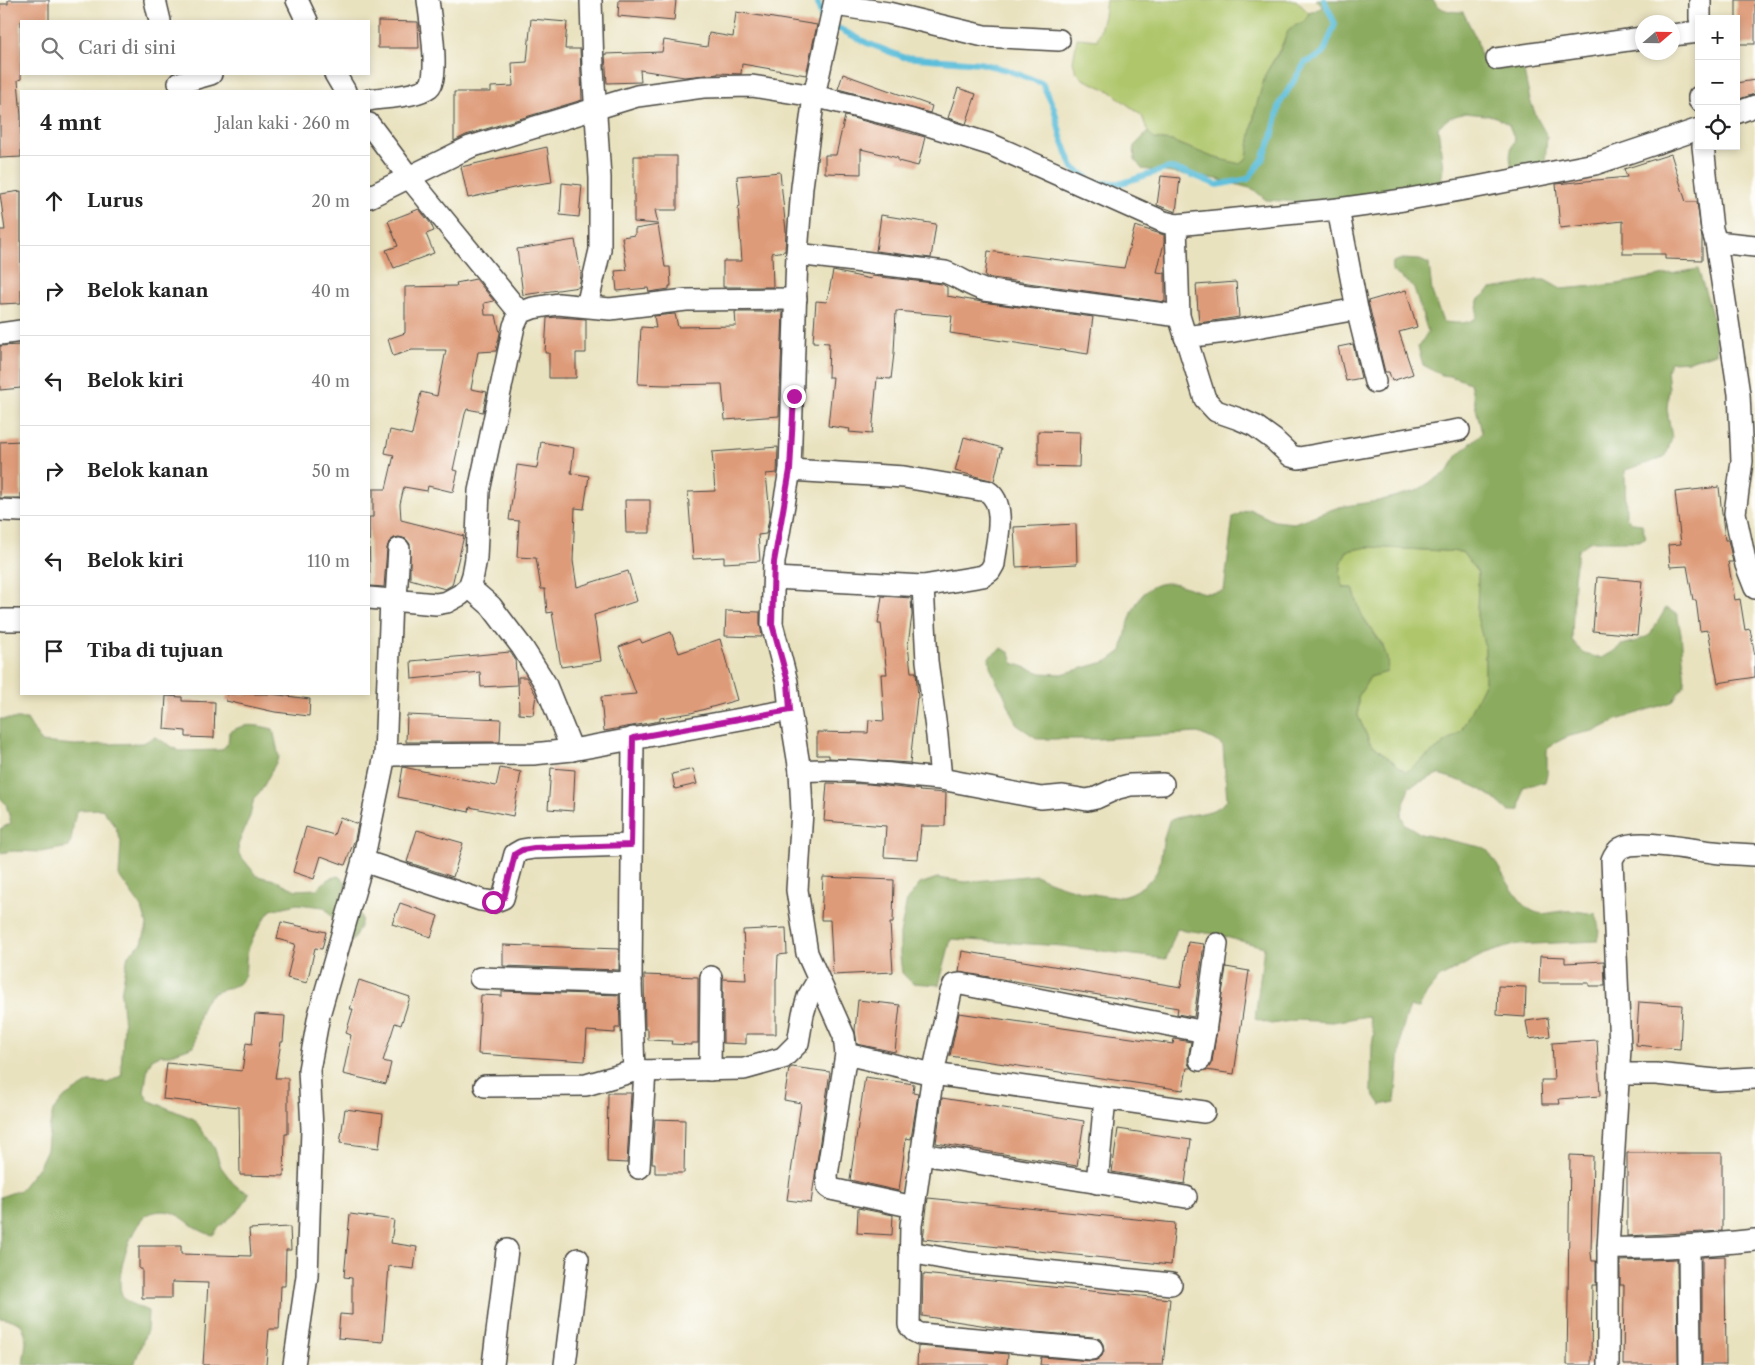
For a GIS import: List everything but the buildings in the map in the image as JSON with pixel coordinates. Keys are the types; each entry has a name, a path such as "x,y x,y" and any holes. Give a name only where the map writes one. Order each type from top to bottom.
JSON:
{"street":[{"path":"155,0 160,20"},
{"path":"297,0 307,20"},
{"path":"370,100 417,93 432,84 434,78 434,45 428,0"},
{"path":"587,306 600,250 600,178 591,0"},
{"path":"1700,0 1700,15"},
{"path":"914,1207 828,1187 827,1175 846,1054 844,1036 807,953 798,890 802,811 800,771 790,710 788,682 772,624 774,562 790,470 797,254 802,187 814,96 835,2 984,36 1059,40"},
{"path":"1680,34 1695,32"},
{"path":"1497,58 1635,39"},
{"path":"179,83 207,75"},
{"path":"336,75 344,90"},
{"path":"370,196 470,147 637,96 678,89 721,85 752,86 814,96 912,120 992,145 1164,222 1176,225 1338,209 1403,200 1595,164 1695,130"},
{"path":"1740,111 1755,106"},
{"path":"370,125 408,176 520,313"},
{"path":"1703,150 1712,228 1747,394 1742,461 1735,513 1746,565 1755,588"},
{"path":"1338,209 1357,309 1375,382"},
{"path":"1176,225 1180,316 1201,390 1208,404 1216,411 1256,426 1294,457 1459,430"},
{"path":"1716,242 1755,246"},
{"path":"797,254 945,272 971,286 984,290 1180,316"},
{"path":"370,598 436,604 446,602 468,586 474,575 479,491 514,326 520,313 533,308 558,304 610,309 686,300 796,299"},
{"path":"1185,337 1267,326 1357,309"},
{"path":"0,334 20,331"},
{"path":"774,578 923,586 983,576 992,569 1000,513 993,494 987,491 904,477 790,470"},
{"path":"0,510 20,511"},
{"path":"294,1365 307,1276 312,1129 309,1070 319,1015 363,861 385,755 393,599 399,549"},
{"path":"468,586 491,606 528,655 545,683 572,750"},
{"path":"923,586 927,661 941,780"},
{"path":"385,755 534,754 572,750 790,710"},
{"path":"633,738 631,983 639,1071 639,1168"},
{"path":"800,771 820,769 852,771 941,780 1041,798 1063,796 1087,800 1124,787 1163,784"},
{"path":"363,861 493,902 504,898 515,854 522,850 631,845"},
{"path":"1608,1365 1608,1248 1620,1048 1612,860 1614,854 1621,848 1628,846 1663,845 1712,852 1755,855"},
{"path":"1200,1060 1217,944"},
{"path":"710,1070 711,977"},
{"path":"480,978 631,983"},
{"path":"485,1086 586,1085 639,1071 744,1069 783,1058 798,1043 808,997 818,980"},
{"path":"1092,1349 920,1334 909,1325 910,1252 914,1207 933,1074 951,992 954,985 961,984 1205,1032"},
{"path":"846,1054 933,1074 1204,1112"},
{"path":"1618,1074 1656,1074 1716,1080 1755,1078"},
{"path":"1097,1183 1105,1098"},
{"path":"921,1154 1186,1197"},
{"path":"1608,1248 1651,1249 1689,1247 1755,1240"},
{"path":"1689,1247 1690,1365"},
{"path":"493,1365 507,1250"},
{"path":"910,1252 969,1263 1171,1284"},
{"path":"565,1365 578,1259"}],"green space":[{"path":"1106,0 1296,0 1309,13 1305,21 1289,29 1266,73 1255,111 1247,158 1240,164 1212,157 1172,141 1153,139 1142,116 1110,91 1083,79 1076,72 1073,62 1077,38 1097,40 1104,16"},
{"path":"1316,0 1433,0 1439,7 1446,10 1463,12 1477,40 1481,58 1487,65 1496,69 1523,67 1530,100 1547,136 1545,163 1513,171 1510,155 1515,140 1509,125 1494,116 1465,113 1449,118 1438,127 1443,168 1441,182 1344,198 1298,202 1266,200 1253,189 1217,179 1142,169 1135,160 1134,146 1148,132 1154,139 1172,141 1212,157 1240,164 1247,158 1255,111 1266,73 1281,49 1289,29 1305,21 1309,13 1323,7"},
{"path":"1402,259 1420,260 1429,264 1432,292 1443,322 1464,323 1476,318 1478,300 1491,289 1536,280 1545,280 1561,289 1617,284 1698,269 1708,300 1715,332 1716,353 1689,361 1671,362 1667,370 1669,389 1667,409 1672,438 1666,456 1625,470 1626,517 1633,523 1642,524 1646,538 1638,541 1591,541 1578,550 1574,579 1572,640 1584,654 1601,658 1622,645 1650,635 1666,608 1677,614 1681,633 1685,684 1672,702 1617,720 1597,730 1569,736 1553,744 1547,750 1545,782 1523,787 1520,810 1509,812 1492,797 1476,787 1438,774 1409,787 1401,815 1405,824 1421,834 1485,848 1516,894 1530,910 1538,913 1576,911 1596,914 1599,928 1597,941 1514,945 1484,954 1439,978 1427,993 1419,1008 1410,1007 1402,1030 1395,1102 1381,1105 1371,1090 1374,1034 1368,1016 1332,1022 1297,1020 1271,1024 1255,1019 1264,947 1214,934 1177,929 1166,959 1062,946 951,939 939,985 912,983 902,973 900,934 907,900 920,884 937,878 966,882 1036,875 1065,887 1103,896 1126,895 1145,884 1158,870 1163,840 1169,821 1207,812 1221,806 1227,800 1223,746 1215,740 1198,733 1098,739 1038,739 1017,725 990,666 989,657 1002,648 1010,653 1013,663 1041,673 1062,674 1108,661 1122,651 1127,628 1135,606 1141,596 1149,589 1159,584 1171,583 1204,593 1224,591 1233,517 1249,509 1274,521 1294,523 1339,507 1378,501 1416,491 1447,472 1458,455 1482,433 1470,383 1442,375 1423,365 1418,347 1428,332 1413,286 1392,271 1393,262","holes":["1368,547 1462,552 1478,573 1477,616 1485,648 1485,682 1461,731 1406,772 1370,743 1358,716 1358,697 1370,677 1387,672 1387,663 1386,655 1380,642 1362,615 1353,588 1344,588 1340,574 1341,565 1347,551"]},
{"path":"1368,547 1462,552 1478,573 1477,616 1485,648 1485,682 1461,731 1406,772 1370,743 1358,716 1358,697 1370,677 1387,672 1383,645 1361,614 1353,588 1344,588 1340,574 1341,565 1347,551"},
{"path":"0,719 27,719 41,742 75,745 143,743 155,737 179,751 222,750 228,743 229,733 240,727 255,726 273,729 279,757 261,791 254,798 250,816 238,845 239,854 257,876 275,880 296,890 317,889 328,879 338,876 346,882 343,897 361,916 358,932 353,940 347,942 333,936 333,918 324,907 297,904 271,910 251,942 242,981 211,995 203,1005 198,1019 194,1046 152,1059 148,1067 144,1092 148,1100 194,1119 214,1147 221,1167 233,1183 249,1193 243,1206 222,1224 213,1235 204,1232 170,1212 151,1213 144,1217 138,1225 123,1261 120,1284 121,1292 125,1299 148,1311 147,1330 134,1365 23,1365 26,1342 21,1324 0,1318 0,1197 20,1190 39,1166 47,1149 53,1111 65,1097 89,1082 108,1083 122,1075 124,1026 121,994 128,955 142,943 147,925 142,908 119,876 121,841 114,824 102,809 78,810 74,819 69,847 41,852 13,851 0,853 0,829 11,823 6,804 0,798"}],"waterway":[{"path":"817,0 822,19 825,21"},
{"path":"1095,182 1122,183 1169,168 1188,173 1217,185 1248,179 1263,159 1272,137 1280,103 1305,63 1323,54 1335,24 1324,0"},
{"path":"834,26 867,43 903,57 980,63 1007,70 1042,83 1054,108 1061,137 1073,168 1087,177"}],"route":[{"path":"493,902 504,898 515,854 522,850 631,845 633,738 790,710 788,682 772,624 774,562 790,470 794,396"}]}
